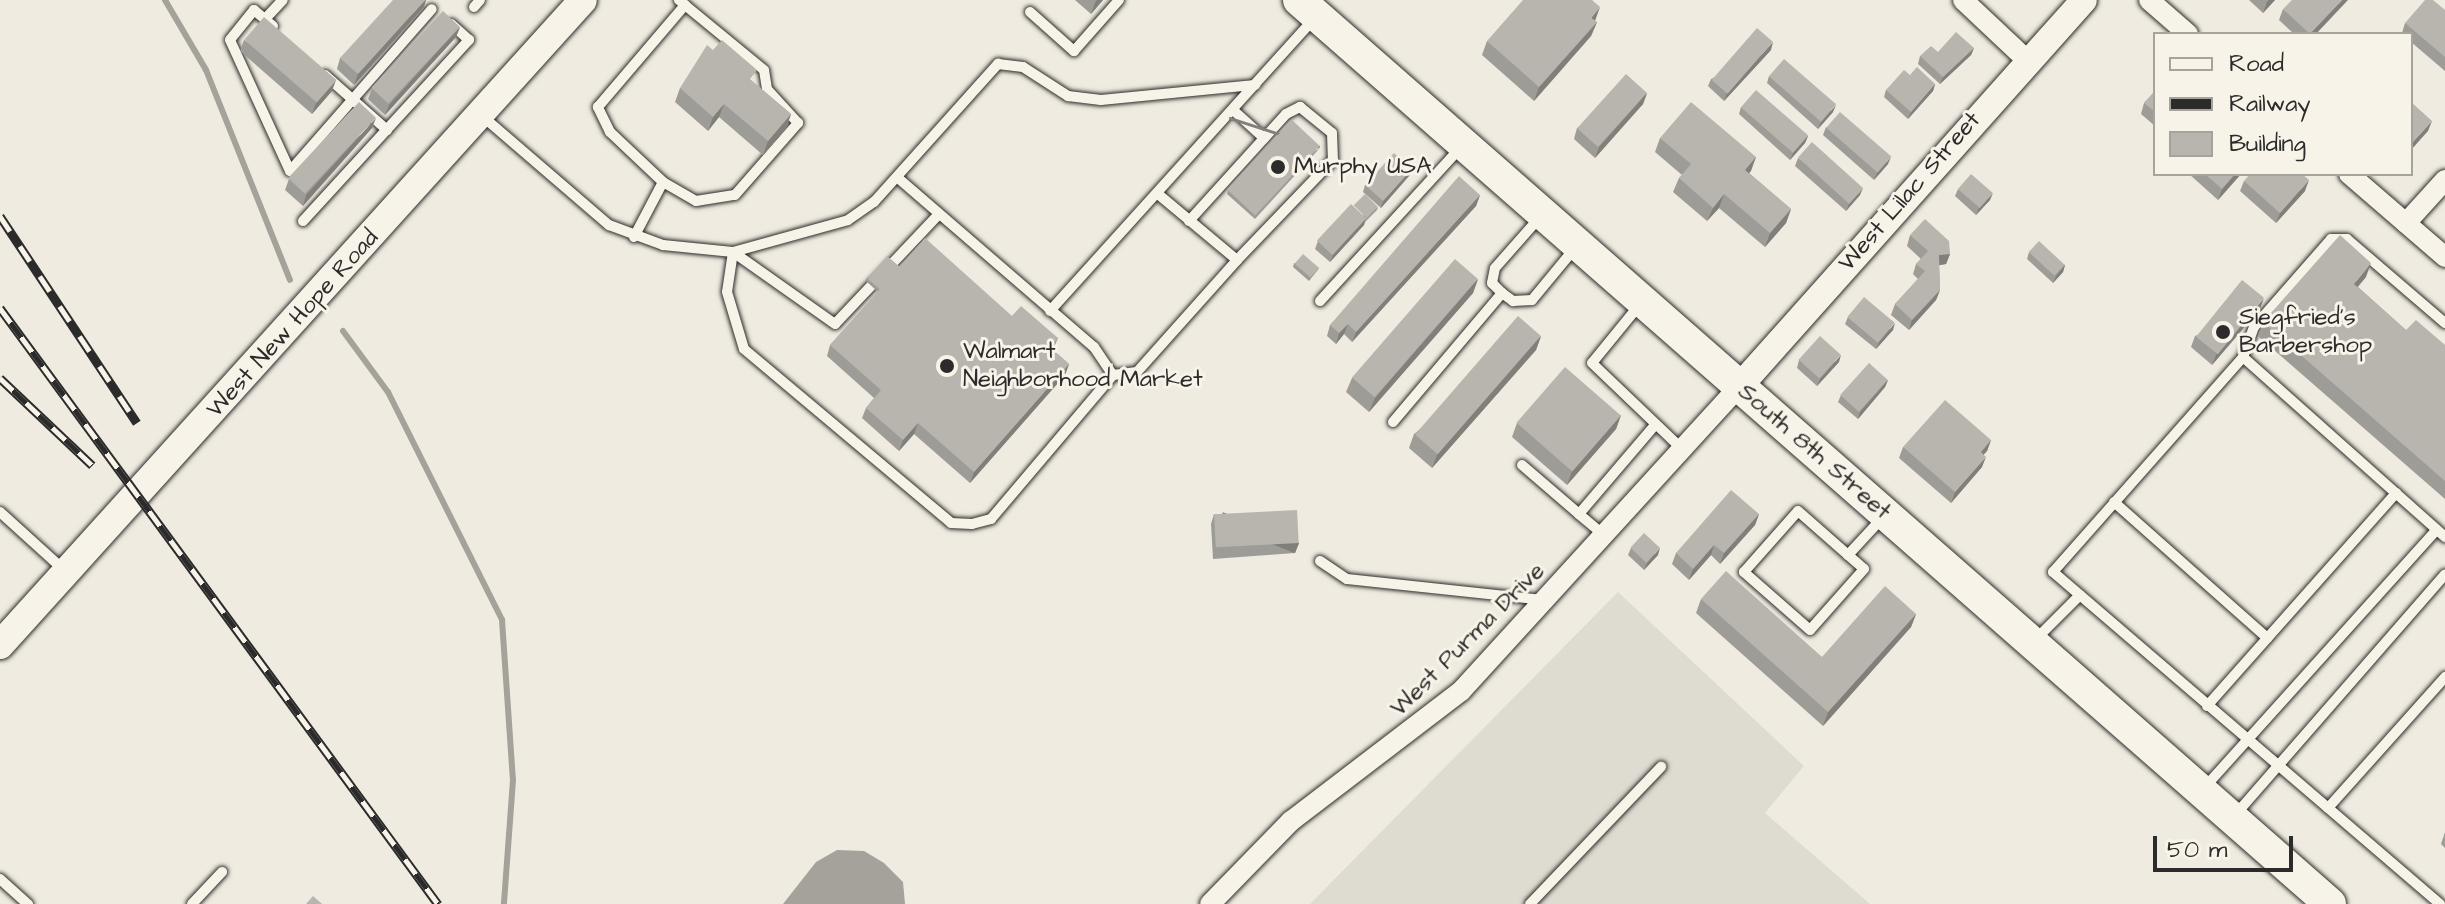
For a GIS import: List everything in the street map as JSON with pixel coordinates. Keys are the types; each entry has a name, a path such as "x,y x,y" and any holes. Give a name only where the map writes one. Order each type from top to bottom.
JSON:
{"main road":[{"name":"West New Hope Road","path":"0,645 578,2"},
{"name":"South 8th Street","path":"1308,8 2330,904"}],"street":[{"path":"1963,0 2027,60"},
{"name":"West Lilac Street","path":"1739,387 2027,60 2084,0"},
{"path":"2149,0 2186,32"},
{"path":"2351,176 2445,257"},
{"path":"2406,223 2445,180"},
{"name":"West Purma Drive","path":"1210,904 1291,821 1461,691 1739,387"}],"lane":[{"path":"265,19 283,0"},
{"path":"303,221 469,40 421,0"},
{"path":"1030,12 1074,51 1119,0"},
{"path":"682,3 764,70 767,89 798,123 735,195 696,201 663,182 610,132 598,107 682,3"},
{"path":"1050,311 1255,85 1308,8"},
{"path":"287,39 254,10 230,40 290,171 432,9"},
{"path":"309,60 387,130"},
{"path":"480,114 609,225 634,237 733,252 848,220 898,178 998,64 1023,67 1068,96 1101,100 1255,85"},
{"path":"733,252 727,292 744,349 951,523 991,519 1113,375 1137,372 1237,260 1333,160 1337,145 1300,107 1264,138 1189,221"},
{"path":"1233,110 1264,138"},
{"path":"1320,301 1464,144"},
{"path":"898,178 1094,347 1113,375"},
{"path":"634,237 663,182"},
{"path":"1157,193 1237,260"},
{"path":"733,252 809,312 835,324 849,315 939,214"},
{"path":"1543,214 1495,268 1492,283 1502,293 1521,303 1532,300 1578,245"},
{"path":"2440,904 2053,572 2243,357 2254,327 2331,239 2347,239 2445,323"},
{"path":"1393,422 1502,293"},
{"path":"1642,301 1592,363 1683,450"},
{"path":"2201,791 2441,534 2243,357"},
{"path":"1579,514 1655,425"},
{"path":"1522,465 1605,536"},
{"path":"2207,706 2396,493"},
{"path":"2114,502 2267,638"},
{"path":"1798,511 1848,555 1864,569 1810,630 1744,572 1798,511"},
{"path":"0,512 67,573"},
{"path":"1848,555 1885,515"},
{"path":"1320,561 1347,579 1546,600"},
{"path":"2233,819 2445,574"},
{"path":"2032,643 2080,595"},
{"path":"2328,808 2445,677"},
{"path":"1530,904 1661,767"},
{"path":"192,904 222,872"},
{"path":"0,879 28,904"}],"shaded area":[{"path":"1618,592 1804,766 1765,813 1870,904 1310,904"},
{"path":"837,850 864,851 884,863 903,882 905,904 783,904 816,862"}],"building":[{"path":"393,0 425,0 358,74 340,58"},
{"path":"1523,0 1592,0 1600,7 1591,18 1597,22 1539,87 1487,41"},
{"path":"2292,0 2342,0 2312,32 2308,32 2283,9"},
{"path":"2425,0 2433,0 2445,10 2445,57 2405,23"},
{"path":"443,11 460,27 388,103 371,88"},
{"path":"264,17 336,80 317,103 244,40"},
{"path":"1757,28 1773,42 1728,94 1712,80"},
{"path":"1956,32 1974,48 1943,77 1920,56 1931,46 1938,52"},
{"path":"722,40 757,70 750,79 791,114 768,141 724,104 713,117 680,88 707,45 713,50"},
{"path":"1784,59 1836,104 1821,122 1769,76"},
{"path":"1917,67 1935,84 1911,112 1886,90 1904,70 1910,75"},
{"path":"1626,74 1647,93 1598,147 1577,128"},
{"path":"1756,90 1808,135 1793,153 1741,107"},
{"path":"2153,93 2153,110 2144,103"},
{"path":"359,102 376,118 305,194 288,178"},
{"path":"1691,102 1756,157 1745,170 1791,209 1770,233 1724,194 1713,208 1679,178 1691,164 1660,138"},
{"path":"2413,104 2432,121 2413,142"},
{"path":"1840,112 1891,157 1878,172 1826,128"},
{"path":"1292,120 1320,146 1255,215 1227,189"},
{"path":"1812,142 1863,188 1849,204 1798,158"},
{"path":"1394,153 1412,169 1383,201 1365,185"},
{"path":"1971,174 1993,193 1980,208 1958,189"},
{"path":"1459,176 1480,195 1356,332 1348,324 1339,333 1330,325"},
{"path":"2207,176 2233,176 2222,189"},
{"path":"2248,176 2304,176 2309,180 2280,213 2244,181"},
{"path":"1365,194 1378,207 1366,218 1354,205"},
{"path":"1351,204 1366,218 1332,255 1317,241"},
{"path":"1925,219 1949,241 1950,254 1939,255 1940,290 1912,320 1895,304 1925,271 1916,264 1928,251 1910,235"},
{"path":"2340,235 2371,263 2354,284 2406,330 2416,320 2445,345 2445,481 2263,322"},
{"name":"Walmart Neighborhood Market","path":"925,238 1012,316 1021,306 1058,338 1050,347 1069,364 974,472 918,423 903,440 866,408 881,390 830,345"},
{"path":"2039,241 2065,265 2054,276 2029,252"},
{"path":"1303,254 1319,268 1310,278 1294,264"},
{"path":"887,256 900,267 881,290 868,279"},
{"path":"1455,259 1478,279 1375,397 1352,377"},
{"path":"2242,280 2264,298 2218,354 2196,337"},
{"path":"1864,297 1895,323 1878,343 1847,317"},
{"path":"1518,316 1541,336 1438,454 1415,434"},
{"path":"1820,336 1841,355 1819,379 1799,360"},
{"path":"1869,363 1888,380 1859,412 1840,395"},
{"path":"1565,367 1621,416 1572,471 1516,423"},
{"path":"1945,400 1991,440 1981,452 1986,457 1955,492 1903,447"},
{"path":"1731,490 1759,514 1724,553 1714,545 1693,569 1676,553"},
{"path":"1297,510 1299,543 1216,547 1214,514"},
{"path":"1644,533 1660,548 1646,563 1630,548"},
{"path":"1726,571 1822,657 1885,586 1916,614 1828,712 1701,599"},
{"path":"313,896 322,904 306,904"}],"waterway":[{"path":"165,0 206,70 290,280"},
{"path":"343,331 388,392 502,620 513,780 504,904"}],"railway":[{"path":"0,216 137,423"},
{"path":"0,308 438,904"},
{"path":"0,378 92,465"}],"place":[{"name":"Murphy USA","path":"1278,167"},
{"name":"Siegfried’s Barbershop","path":"2223,332"},
{"name":"Walmart Neighborhood Market","path":"947,366"}]}
